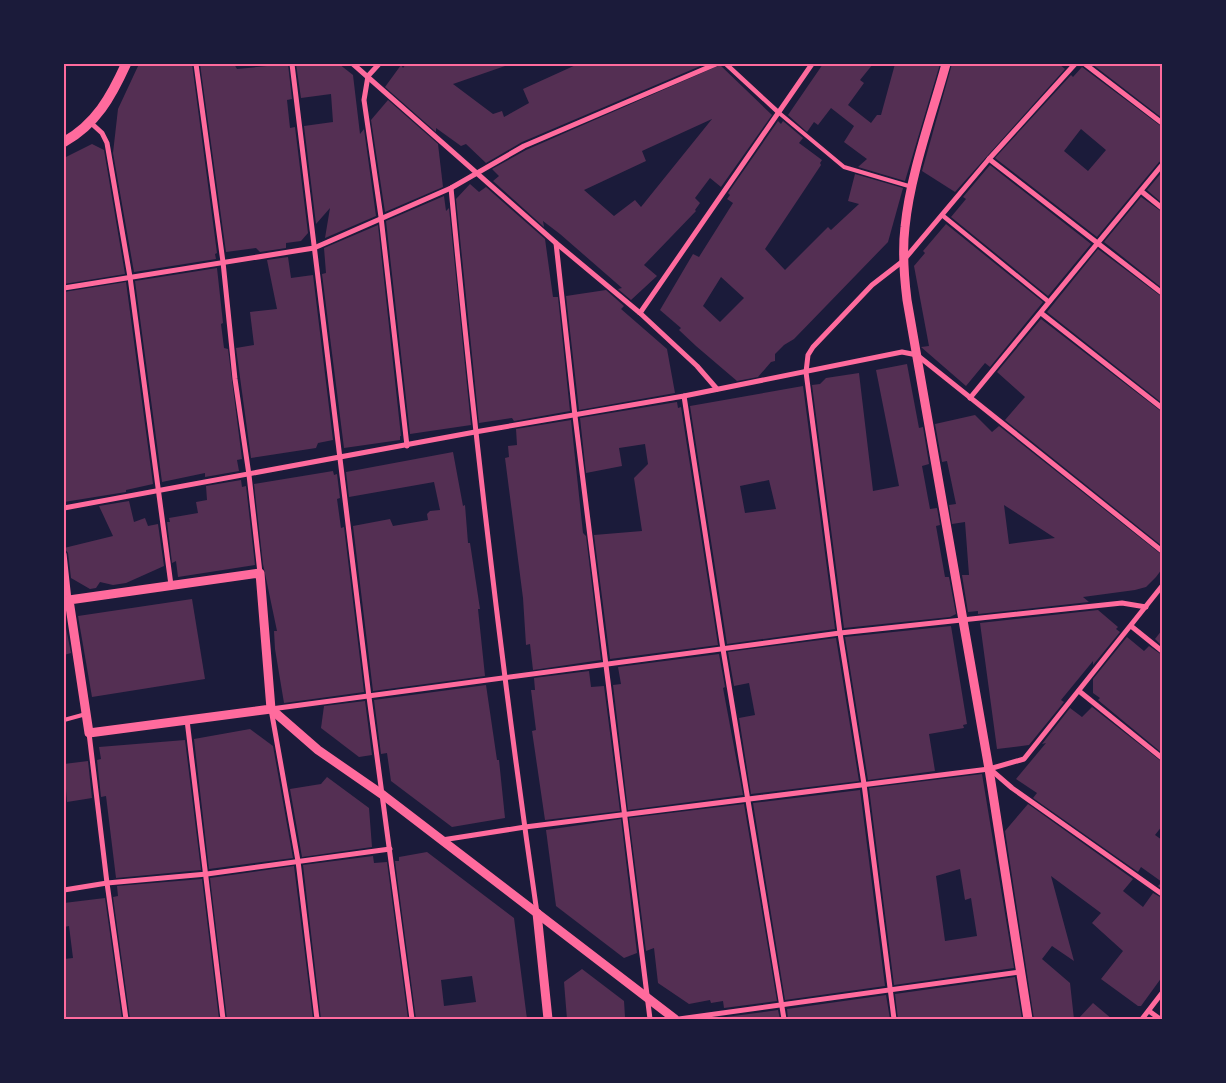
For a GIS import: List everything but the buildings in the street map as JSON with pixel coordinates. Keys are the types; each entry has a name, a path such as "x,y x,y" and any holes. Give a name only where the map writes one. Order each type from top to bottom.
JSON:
{"main road":[{"path":"64,142 92,122 109,98 126,64"}],"street":[{"path":"196,64 223,262 235,379 249,475 260,573 271,709 298,861 317,1019"},
{"path":"292,64 369,697 412,1019"},
{"path":"353,64 556,243 640,313 698,366 717,389"},
{"path":"379,64 368,76 364,100 381,217 407,446"},
{"path":"64,288 314,248 381,217 451,188 524,146 716,64"},
{"path":"726,64 778,112"},
{"path":"640,313 812,64"},
{"path":"946,64 912,187 905,226 903,261 917,355 989,769 1028,1019"},
{"path":"894,1019 864,784 840,633 806,372 808,355 813,347 872,285 903,261 989,159 1075,64"},
{"path":"1085,64 1162,123"},
{"path":"92,122 102,132 107,143 130,277 171,585"},
{"path":"989,159 1162,293"},
{"path":"970,398 1162,165"},
{"path":"451,188 474,432 548,1019"},
{"path":"1141,191 1162,208"},
{"path":"942,215 1049,302"},
{"path":"556,243 575,416 650,1019"},
{"path":"1041,313 1162,408"},
{"path":"64,508 160,492 474,432 684,396 902,352 917,355 1162,551"},
{"path":"684,396 723,649 784,1019"},
{"path":"64,554 89,733 106,883 126,1019"},
{"path":"69,600 260,573"},
{"path":"442,840 625,814 989,769 1024,759 1162,586"},
{"path":"89,733 840,633 1122,603 1146,607"},
{"path":"1131,626 1162,650"},
{"path":"1079,692 1162,758"},
{"path":"271,709 318,750 383,795 675,1019"},
{"path":"187,720 223,1019"},
{"path":"989,769 1012,788 1162,894"},
{"path":"64,890 106,883 207,874 390,849"},
{"path":"679,1019 1020,972"},
{"path":"1142,1019 1162,993"},
{"path":"1149,1011 1160,1019"}],"lane":[{"path":"778,112 844,167 912,187"},
{"path":"64,720 86,714"}]}
